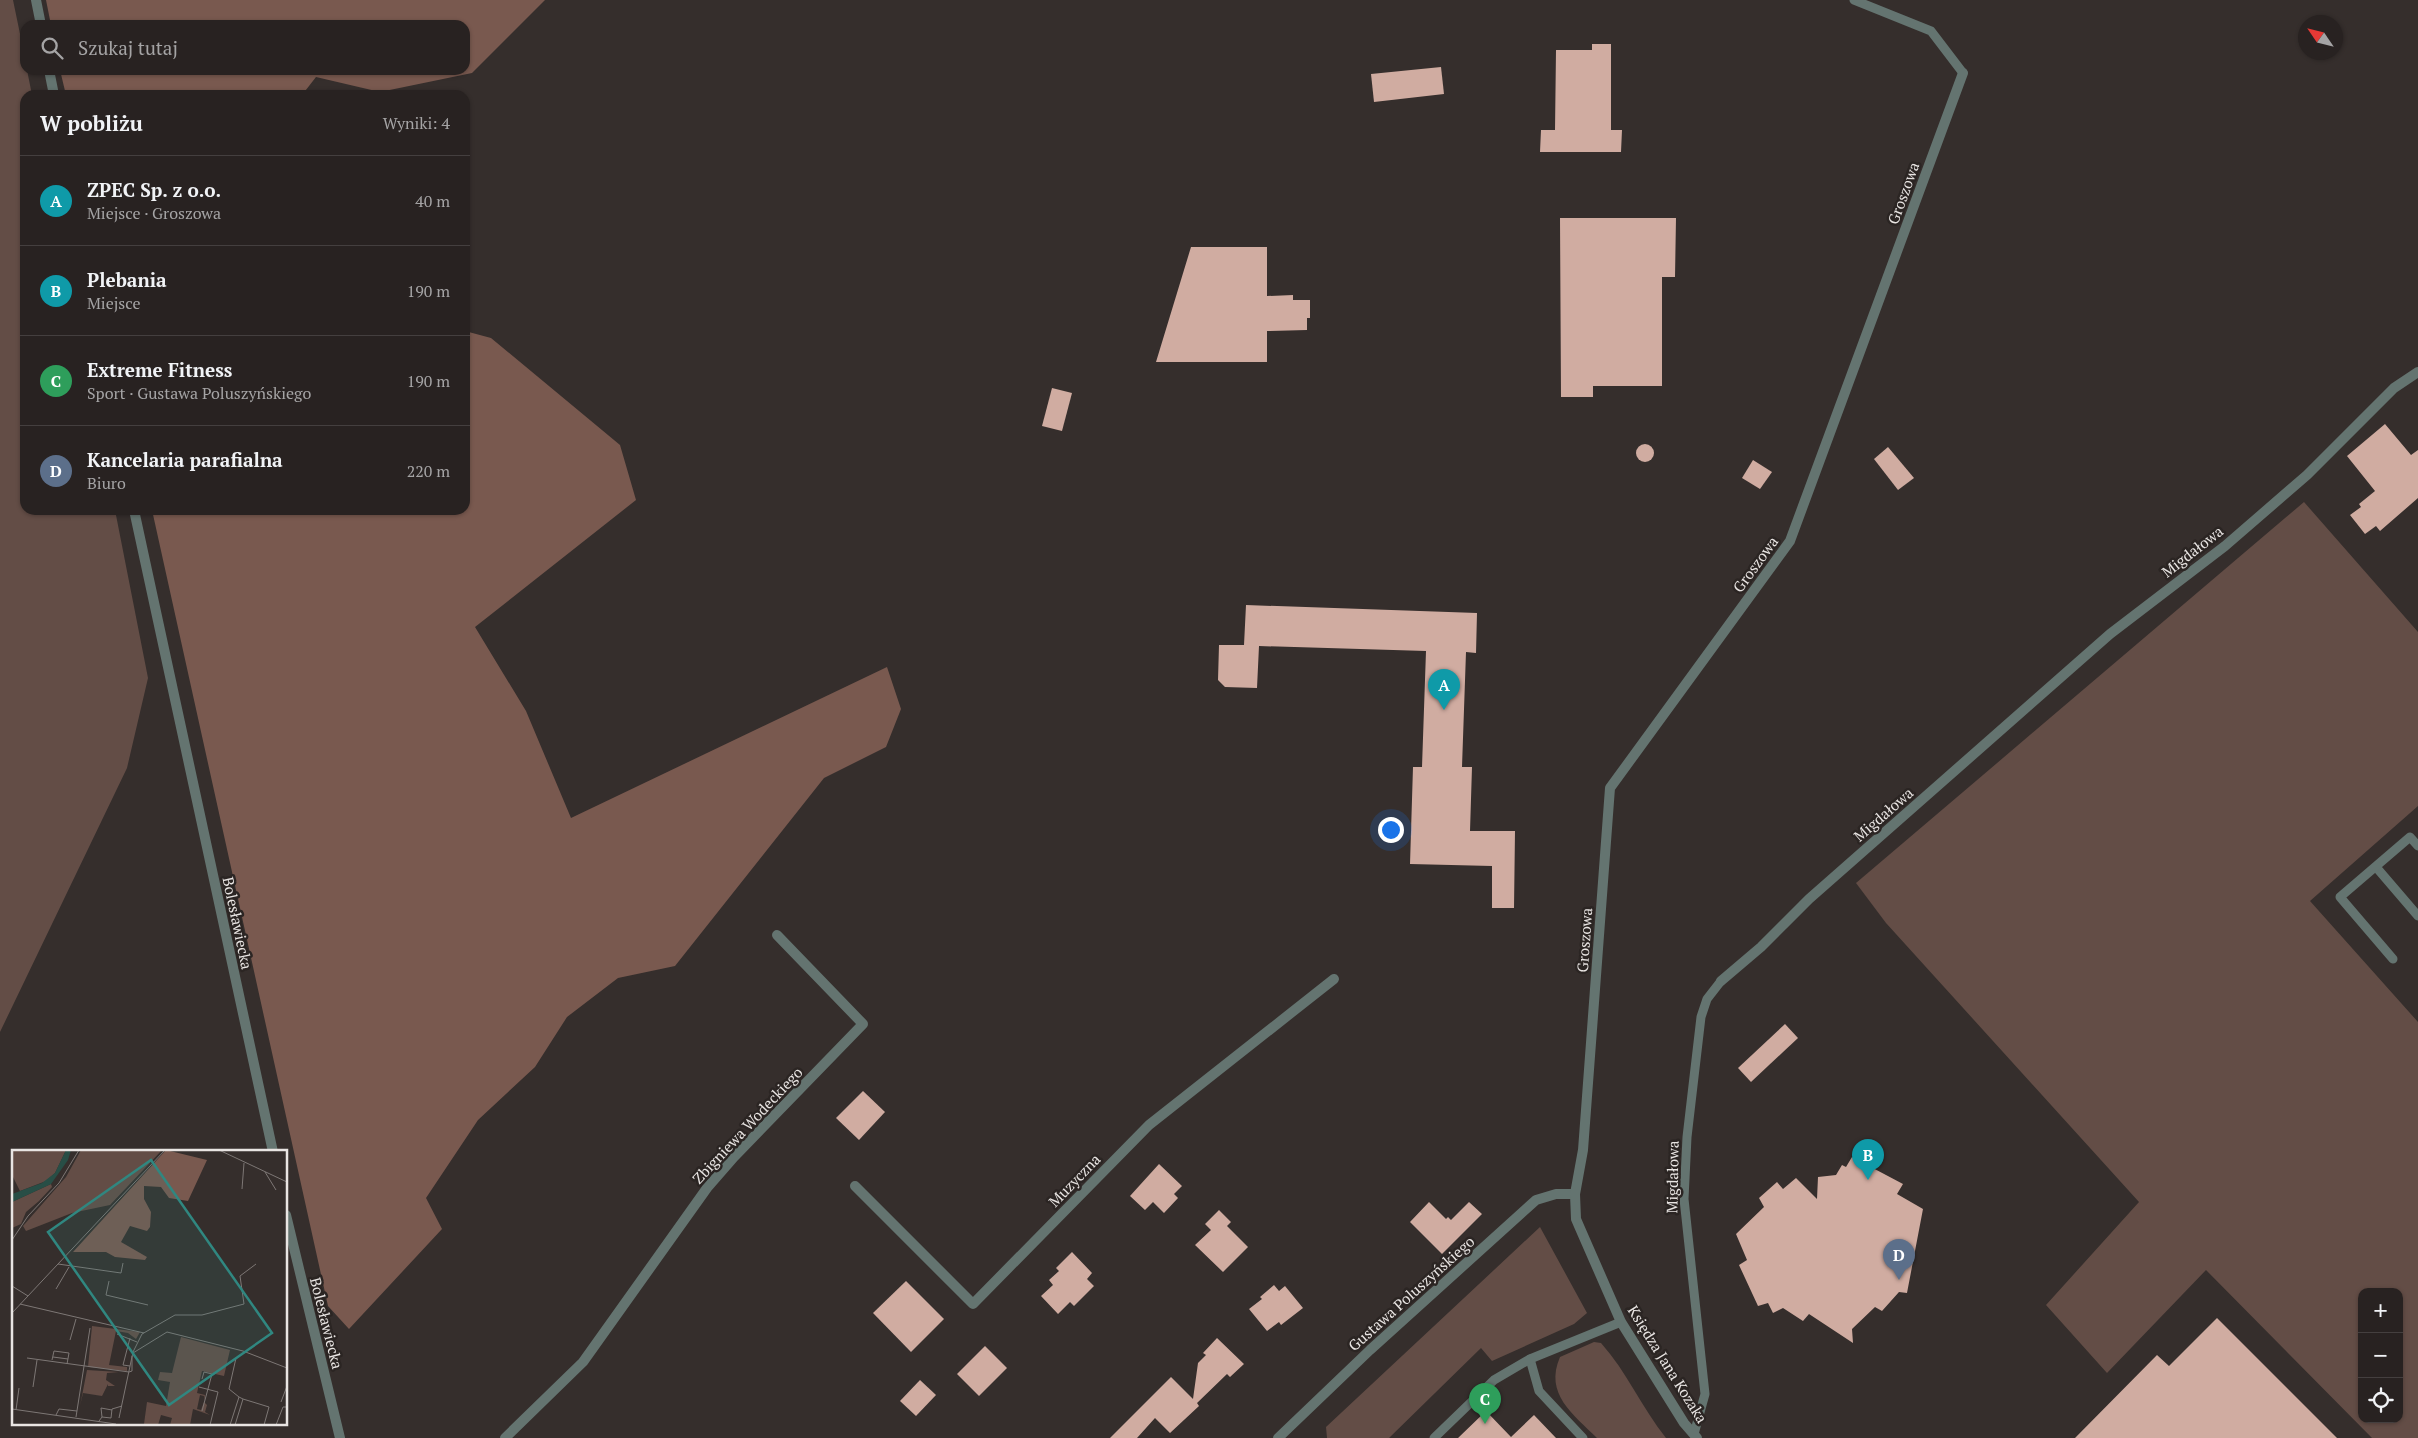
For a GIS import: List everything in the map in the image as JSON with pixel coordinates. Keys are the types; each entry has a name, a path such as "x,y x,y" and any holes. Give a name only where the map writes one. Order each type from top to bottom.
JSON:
{"street":[{"path":"36,0 40,20"},
{"name":"Groszowa","path":"1575,1194 1583,1150 1610,788 1790,541 1963,73"},
{"path":"50,75 53,90"},
{"name":"Migdałowa","path":"1721,981 1761,947 1809,899 2110,634 2225,546 2307,475 2394,388 2418,372"},
{"name":"Bolesławiecka","path":"135,515 272,1150"},
{"name":"Zbigniewa Wodeckiego","path":"505,1438 583,1362 712,1182 862,1024 777,935"},
{"name":"Muzyczna","path":"855,1186 973,1304 1149,1125 1334,979"},
{"name":"Gustawa Poluszyńskiego","path":"1278,1438 1363,1356 1536,1200 1556,1194 1575,1194"},
{"name":"Księdza Jana Kozaka","path":"1575,1194 1576,1219 1621,1322 1684,1423 1696,1436"},
{"name":"Bolesławiecka","path":"288,1223 340,1438"}],"lane":[{"name":"Groszowa","path":"1854,0 1931,32 1963,73"},
{"path":"2393,959 2340,897 2410,837 2418,846"},
{"path":"2376,867 2418,916"},
{"name":"Migdałowa","path":"1696,1436 1705,1394 1684,1199 1687,1137 1701,1017 1706,999 1721,981"},
{"path":"1434,1438 1494,1380 1530,1359 1621,1322"},
{"path":"1530,1359 1539,1391 1583,1438"}],"shaded area":[{"path":"0,0 13,0 20,34 20,75 28,75 31,90 20,90 20,515 116,515 148,678 127,768 0,1032"},
{"path":"46,0 545,0 470,73 470,20 50,20"},
{"path":"61,75 462,75 390,90 371,90 316,77 306,90 65,90"},
{"path":"470,332 491,338 620,445 636,500 475,627 526,711 571,818 887,667 901,709 886,747 824,778 675,966 618,978 567,1017 535,1067 478,1120 426,1198 442,1229 349,1329 328,1306 153,515 470,515"},
{"path":"2304,502 2418,632 2418,806 2310,901 2418,1022 2418,1438 2372,1438 2206,1270 2107,1373 2046,1305 2139,1202 1886,923 1856,883"},
{"path":"1540,1227 1587,1313 1574,1324 1492,1361 1481,1348 1389,1438 1327,1438 1326,1427"},
{"path":"1594,1342 1601,1343 1610,1354 1666,1438 1597,1438 1571,1412 1558,1393 1556,1370 1560,1357"}],"building":[{"path":"1592,44 1611,44 1611,130 1622,130 1621,152 1540,152 1541,130 1555,130 1556,50 1592,50"},
{"path":"1441,67 1444,94 1374,102 1371,74"},
{"path":"1560,218 1676,218 1675,277 1662,277 1662,386 1593,386 1593,397 1561,397"},
{"path":"1191,247 1267,247 1267,296 1293,295 1293,300 1310,300 1310,318 1307,318 1307,330 1267,331 1267,362 1156,362"},
{"path":"1052,388 1072,393 1062,431 1042,426"},
{"path":"2385,424 2411,455 2418,450 2418,498 2380,531 2376,526 2365,534 2350,515 2361,507 2359,504 2375,491 2347,456"},
{"path":"1641,444 1649,444 1654,449 1652,460 1641,462 1636,457 1636,449"},
{"path":"1888,447 1914,478 1898,490 1874,459"},
{"path":"1753,460 1772,472 1760,489 1742,478"},
{"path":"1246,605 1477,613 1476,653 1466,652 1462,767 1472,767 1470,831 1515,831 1514,908 1492,908 1492,866 1410,864 1413,767 1422,767 1426,651 1259,646 1257,688 1225,687 1218,680 1219,645 1244,645"},
{"path":"1785,1024 1798,1038 1751,1082 1738,1068"},
{"path":"863,1091 885,1112 859,1140 836,1118"},
{"path":"1852,1157 1903,1184 1897,1194 1923,1209 1907,1293 1899,1292 1882,1311 1875,1307 1852,1329 1853,1343 1809,1314 1803,1321 1783,1308 1773,1313 1768,1303 1758,1306 1739,1265 1747,1260 1736,1234 1764,1207 1759,1198 1777,1182 1783,1189 1796,1178 1817,1199 1818,1177 1836,1175 1842,1165 1846,1167"},
{"path":"1159,1164 1182,1186 1174,1194 1178,1198 1164,1213 1153,1202 1145,1210 1130,1196"},
{"path":"1429,1202 1446,1219 1448,1217 1451,1220 1469,1202 1482,1214 1442,1254 1410,1222"},
{"path":"1219,1210 1231,1222 1227,1226 1248,1247 1223,1272 1195,1245 1211,1230 1205,1224"},
{"path":"1072,1252 1092,1273 1087,1279 1094,1286 1074,1306 1070,1302 1058,1314 1041,1296 1053,1285 1049,1280 1059,1271 1056,1268"},
{"path":"906,1281 944,1319 911,1352 873,1313"},
{"path":"1274,1285 1279,1291 1285,1286 1303,1308 1281,1325 1279,1322 1267,1331 1249,1309 1262,1299 1260,1297"},
{"path":"2217,1318 2337,1438 2075,1438 2157,1355 2169,1366"},
{"path":"1217,1338 1244,1364 1230,1377 1227,1374 1197,1403 1199,1406 1170,1433 1155,1418 1137,1438 1110,1438 1171,1377 1193,1399 1198,1363 1206,1355 1203,1353"},
{"path":"985,1346 1007,1368 979,1396 957,1374"},
{"path":"920,1380 936,1395 916,1416 900,1401"},
{"path":"1486,1411 1511,1437 1534,1415 1556,1438 1458,1438"}],"place":[{"name":"ZPEC Sp. z o.o.","path":"1444,710"},
{"name":"Plebania","path":"1868,1180"},
{"name":"Kancelaria parafialna","path":"1899,1280"},
{"name":"Extreme Fitness","path":"1485,1424"}]}
